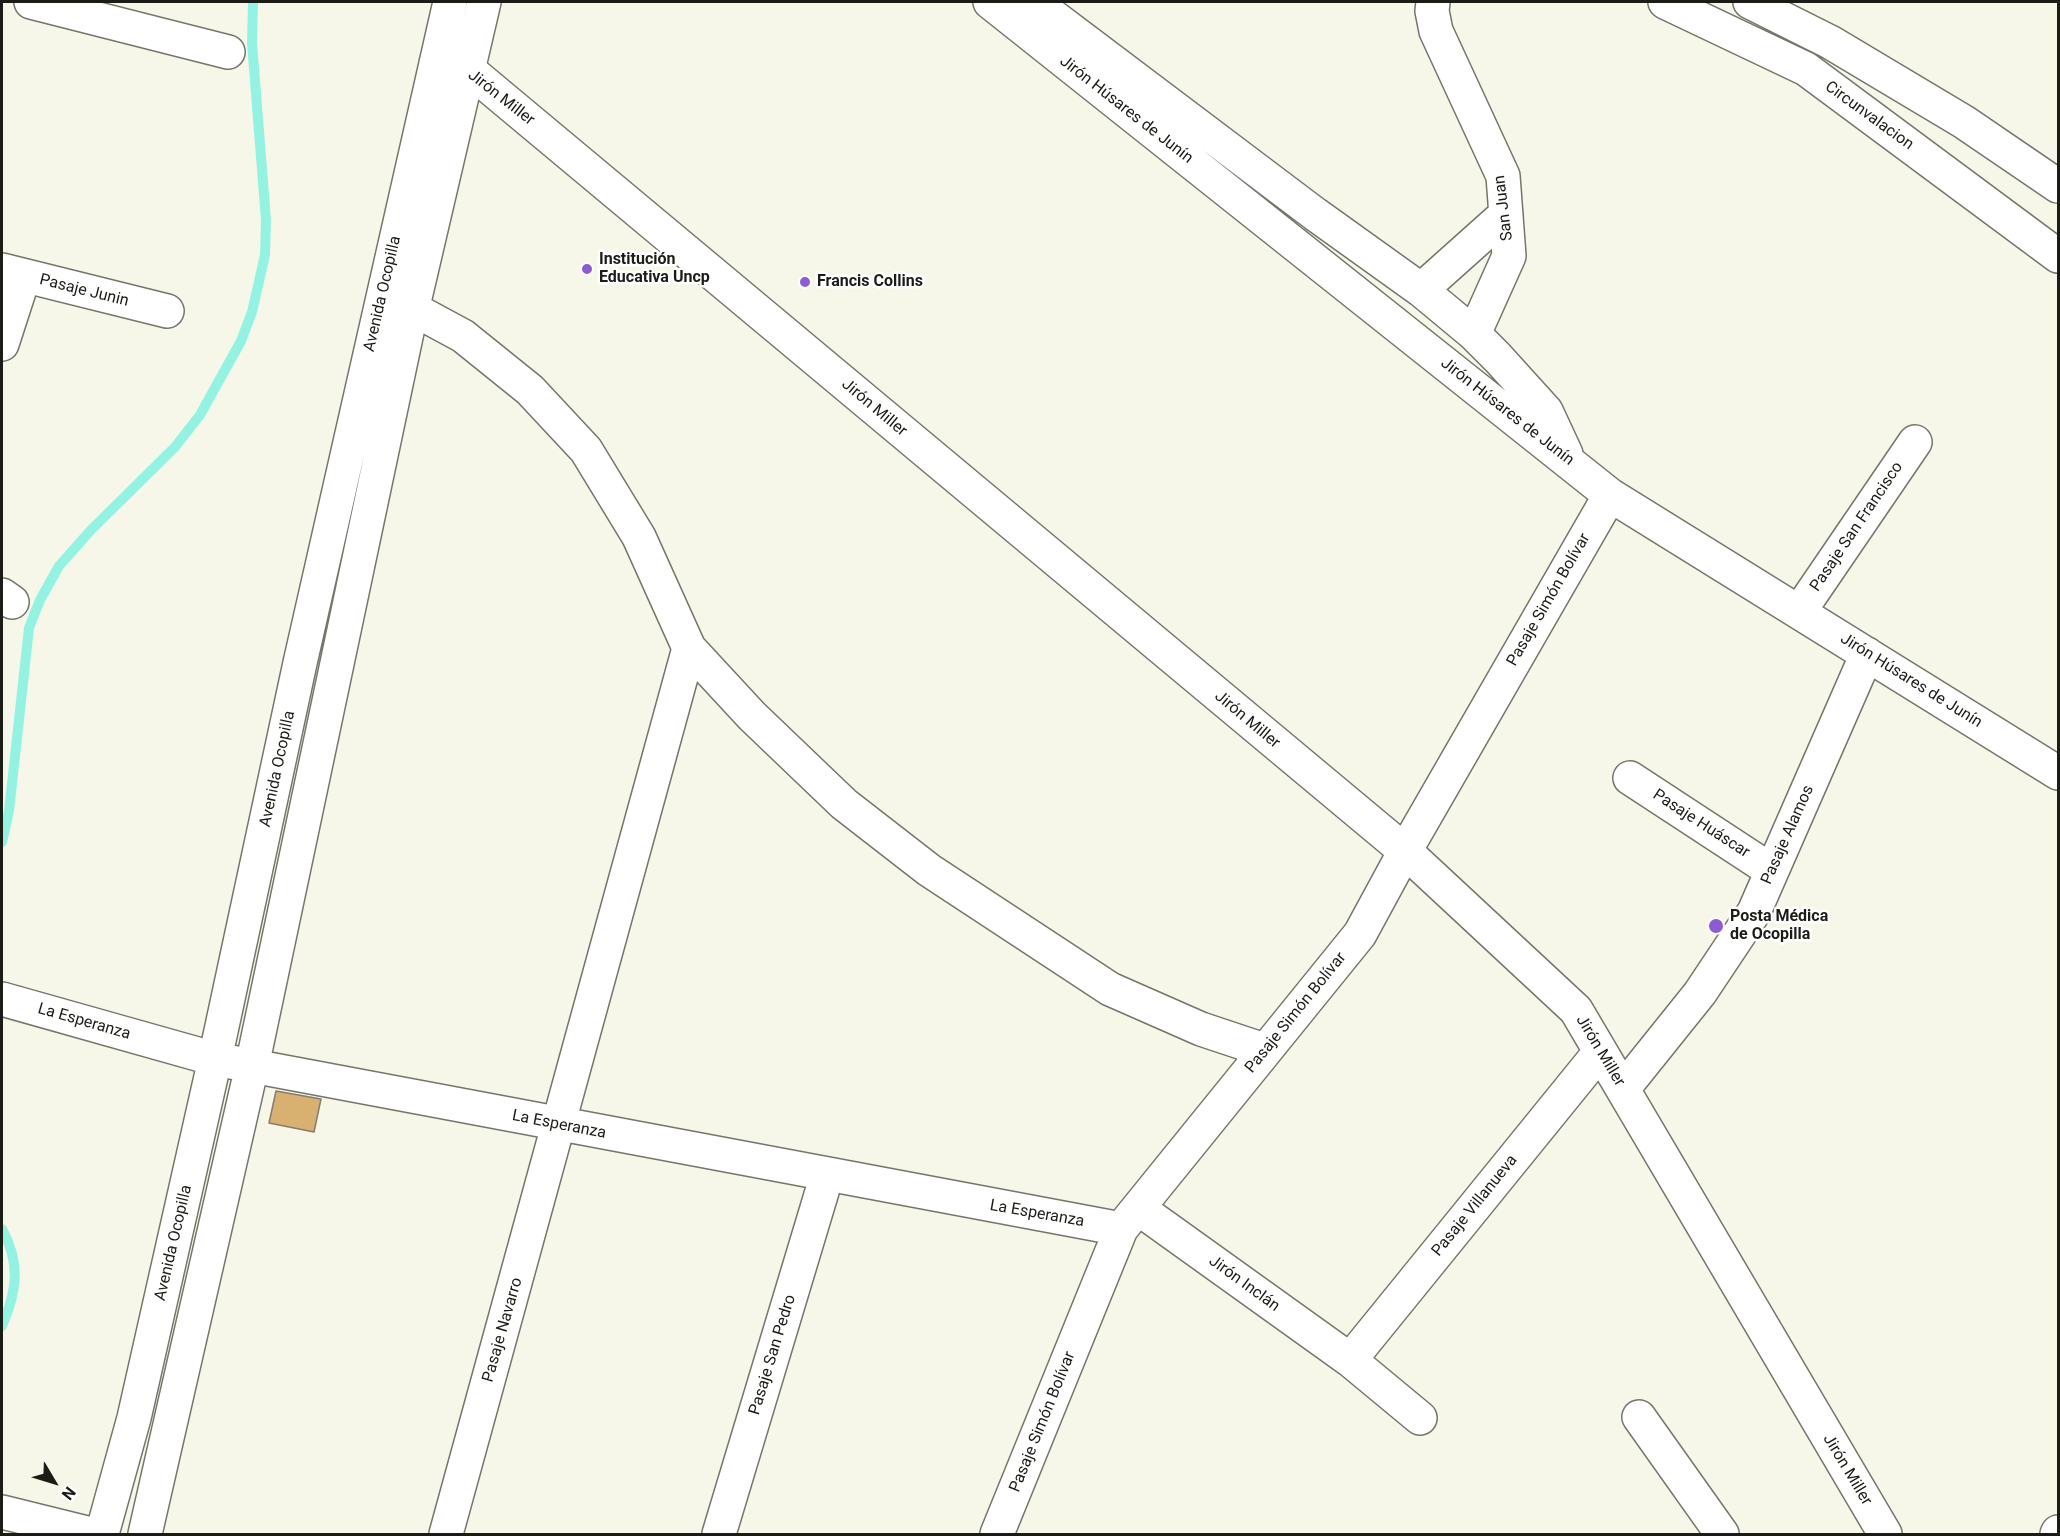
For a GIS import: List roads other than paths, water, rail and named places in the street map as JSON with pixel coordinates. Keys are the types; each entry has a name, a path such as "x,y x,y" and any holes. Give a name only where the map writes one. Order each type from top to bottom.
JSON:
{"street":[{"path":"31,2 228,52"},
{"name":"Avenida Ocopilla","path":"102,1534 134,1418 215,1059 300,663 450,2"},
{"name":"Avenida Ocopilla","path":"145,1534 252,1066 413,309 484,2"},
{"name":"Jirón Húsares de Junín","path":"990,2 1610,495 2058,773"},
{"name":"Jirón Húsares de Junín","path":"1034,2 1315,214 1421,290 1474,334"},
{"name":"San Juan","path":"1433,2 1432,11 1436,31 1503,176 1509,256 1474,334"},
{"name":"Circunvalacion","path":"1665,2 1806,69 2058,256"},
{"path":"1750,2 1830,42 1964,122 2058,186"},
{"name":"Jirón Miller","path":"436,63 469,70 1405,851 1576,1010 1885,1534"},
{"path":"1421,290 1506,214"},
{"path":"2,344 13,273"},
{"name":"Pasaje Junin","path":"13,273 166,311"},
{"path":"413,309 463,336 530,390 586,450 639,537 689,648 752,716 844,804 929,870 1110,989 1201,1029 1264,1050"},
{"path":"1474,334 1546,411 1569,461"},
{"name":"Pasaje San Francisco","path":"1799,612 1915,442"},
{"name":"Pasaje Simón Bolívar","path":"997,1534 1130,1218 1360,934 1405,851 1610,495"},
{"name":"Pasaje Navarro","path":"446,1534 689,648"},
{"name":"Pasaje Alamos","path":"1623,1089 1700,993 1754,912 1867,654"},
{"name":"Pasaje Huáscar","path":"1630,778 1773,871"},
{"name":"La Esperanza","path":"2,999 215,1059 827,1175 1130,1218"},
{"name":"Pasaje Villanueva","path":"1350,1360 1600,1052"},
{"name":"Pasaje San Pedro","path":"719,1534 827,1175"},
{"name":"Jirón Inclán","path":"1130,1218 1350,1360 1420,1418"},
{"path":"1639,1417 1722,1534"},
{"path":"2,1512 91,1534"}],"waterway":[{"path":"2,842 9,811 29,628 40,600 59,566 91,530 175,447 200,415 241,341 252,312 265,255 266,220 252,43 253,2"},
{"path":"2,1229 12,1254 15,1278 11,1301 2,1326"}],"place":[{"name":"Institución Educativa Uncp","path":"587,269"},
{"name":"Francis Collins","path":"805,282"},
{"name":"Posta Médica de Ocopilla","path":"1716,926"}]}
